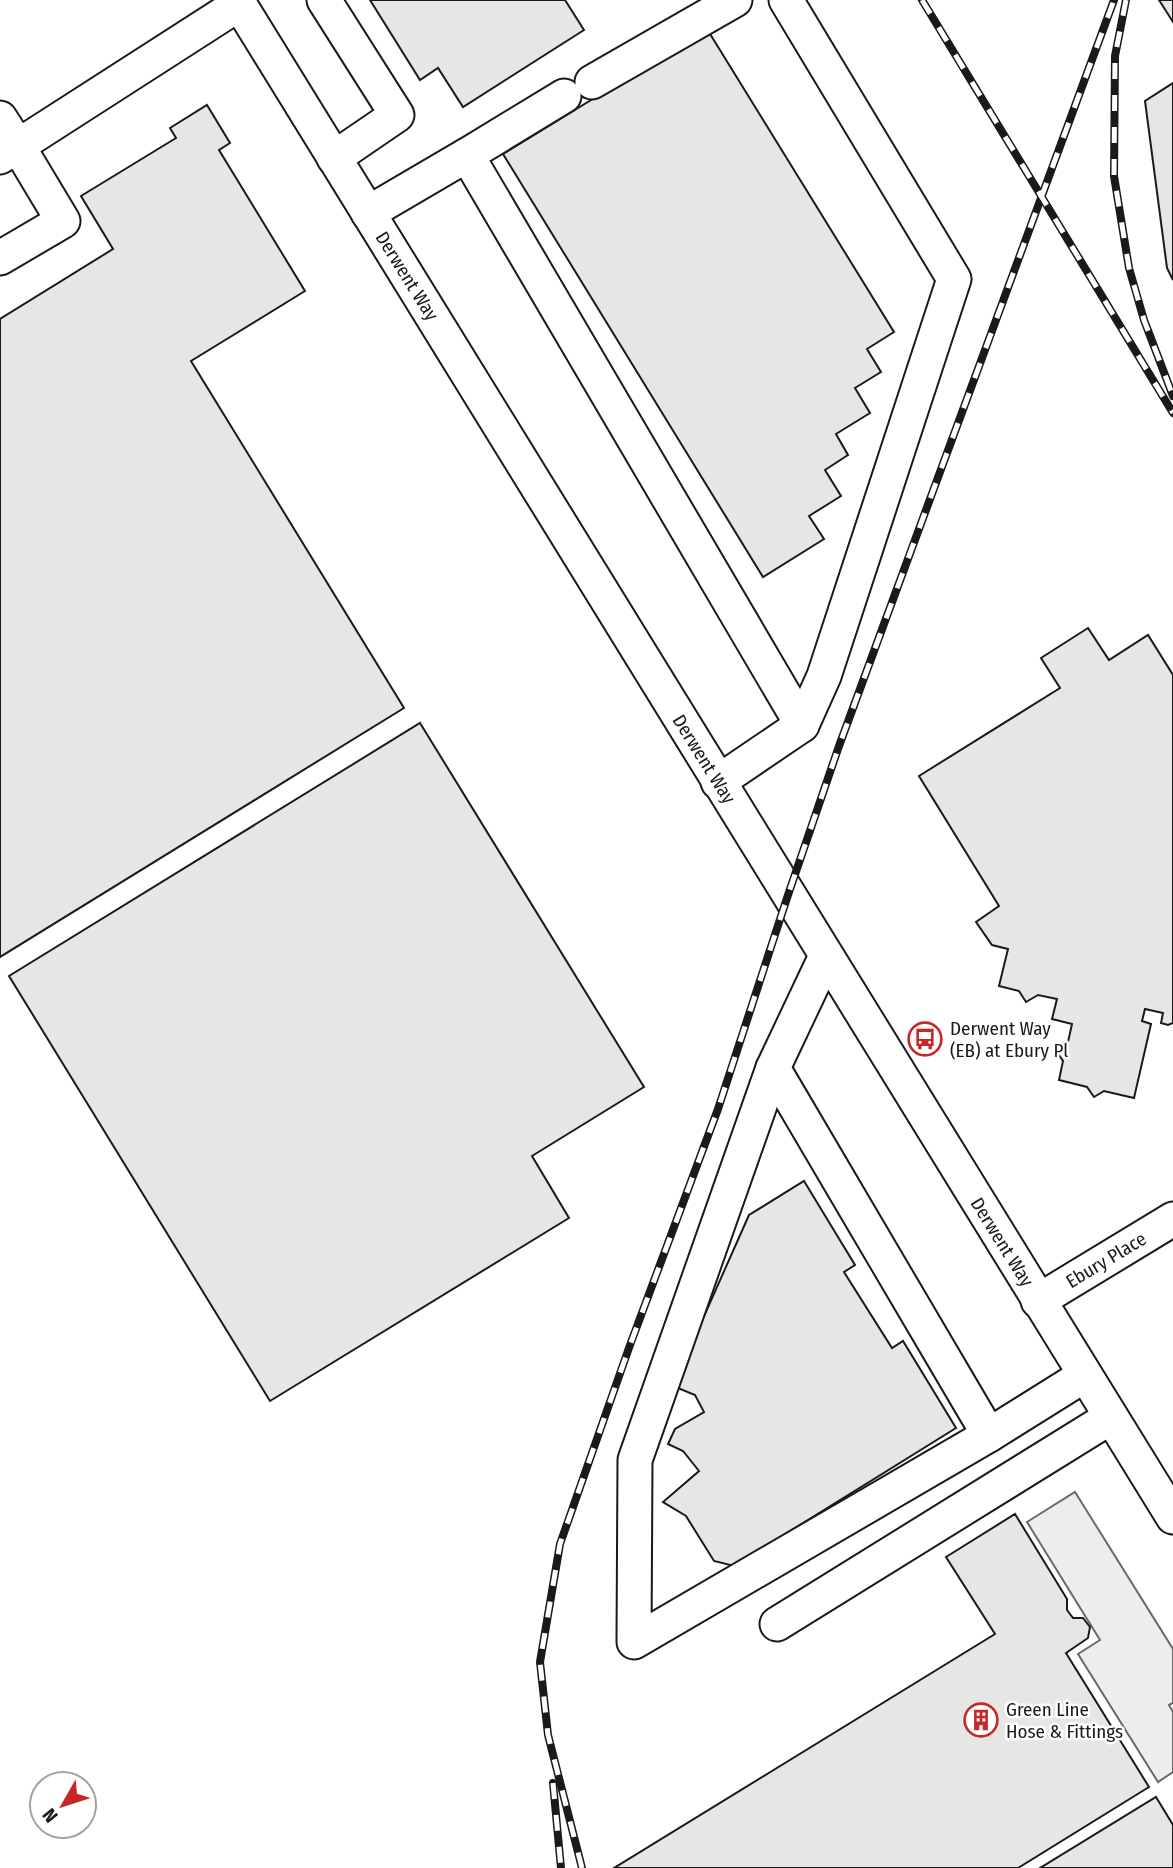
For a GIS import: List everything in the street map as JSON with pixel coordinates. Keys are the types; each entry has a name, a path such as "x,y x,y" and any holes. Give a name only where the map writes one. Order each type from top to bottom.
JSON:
{"street":[{"path":"324,0 397,114 334,158"},
{"path":"368,213 735,0"},
{"path":"718,782 802,724 824,676 954,279 786,0"},
{"path":"9,151 238,2"},
{"name":"Derwent Way","path":"238,2 1173,1517"},
{"path":"0,118 9,151 62,221 0,258"},
{"path":"467,155 802,724"},
{"path":"826,956 773,1068 635,1460 634,1642 989,1435 1085,1375"},
{"path":"773,1068 989,1435"},
{"name":"Ebury Place","path":"1038,1301 1173,1220"},
{"path":"777,1624 1111,1416"}],"shaded area":[{"path":"1075,1492 1173,1649 1173,1703 1169,1705 1173,1712 1173,1772 1158,1782 1078,1654 1100,1640 1027,1522"}],"building":[{"path":"370,0 565,0 584,30 463,107 438,68 420,80"},
{"path":"1159,0 1173,0 1173,22"},
{"path":"707,29 894,332 867,349 881,372 855,388 870,413 836,434 848,455 825,470 841,496 809,516 824,539 763,577 503,154"},
{"path":"1173,83 1173,280 1167,268 1145,101"},
{"path":"207,105 230,143 219,150 305,291 191,361 404,708 0,957 0,319 113,249 81,196 176,138 170,128"},
{"path":"1088,628 1109,660 1148,635 1173,675 1173,1023 1161,1023 1163,1013 1145,1009 1142,1021 1151,1024 1134,1098 1104,1091 1094,1097 1087,1087 1059,1080 1063,1061 1056,1051 1068,1042 1072,1024 1052,1019 1057,999 1038,995 1026,1002 1019,991 999,986 1008,949 992,945 976,922 999,906 919,776 1060,688 1041,658"},
{"path":"420,723 644,1087 532,1156 569,1218 270,1401 9,976"},
{"path":"804,1181 855,1265 844,1272 892,1348 903,1341 956,1428 734,1566 714,1561 686,1516 663,1502 699,1471 683,1451 668,1444 675,1429 704,1412 695,1395 673,1386 749,1215"},
{"name":"Green Line Hose & Fittings","path":"1015,1514 1067,1599 1067,1610 1073,1618 1083,1618 1090,1627 1088,1638 1066,1653 1149,1787 1018,1868 614,1868 995,1634 946,1557"},
{"path":"1156,1797 1173,1825 1173,1868 1040,1868"}],"railway":[{"path":"922,0 1173,413"},
{"path":"582,1868 548,1735 540,1662 560,1544 630,1345 718,1109 839,746 1114,0"},
{"path":"1126,0 1115,56 1114,176 1129,268 1144,320 1173,396"},
{"path":"553,1783 561,1868"}],"place":[{"name":"Derwent Way (EB) at Ebury Pl","path":"925,1039"},
{"name":"Green Line Hose & Fittings","path":"981,1720"}]}
